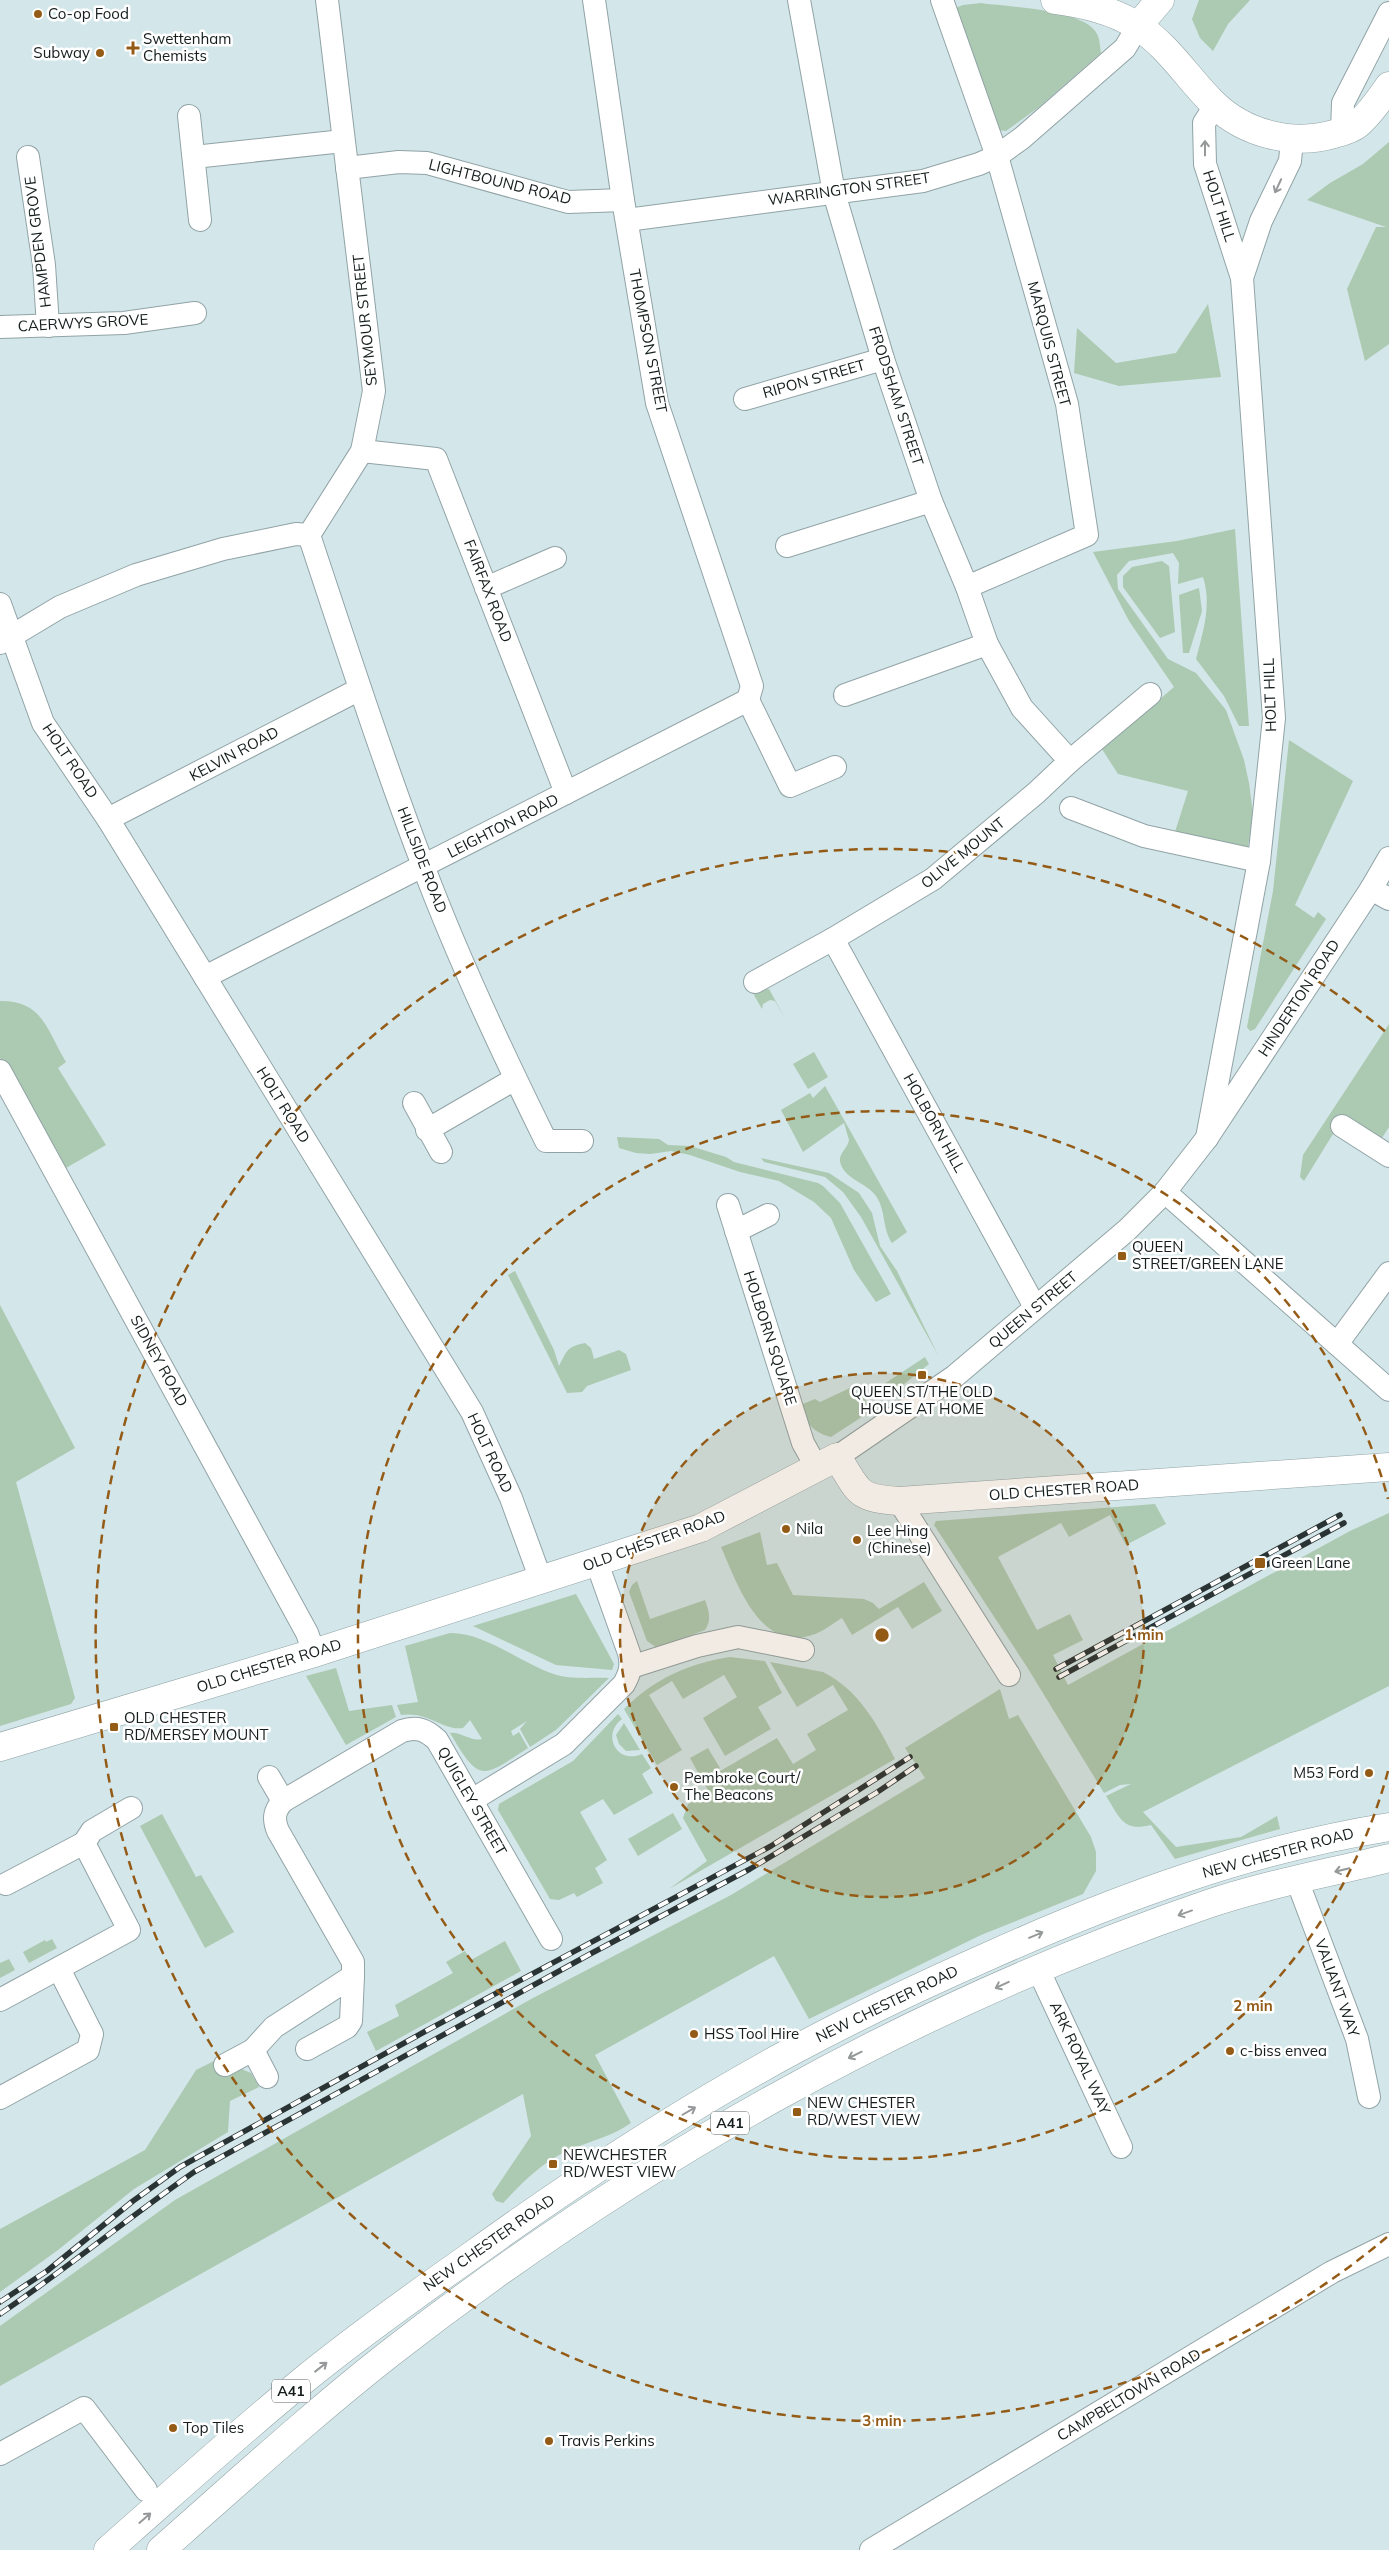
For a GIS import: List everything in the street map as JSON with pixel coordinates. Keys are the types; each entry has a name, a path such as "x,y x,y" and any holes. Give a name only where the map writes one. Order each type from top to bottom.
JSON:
{"main road":[{"path":"1055,0 1078,3 1113,14 1138,26 1164,49 1215,106 1254,130 1292,140 1315,139 1342,132 1357,125 1378,102 1389,86"},
{"path":"1138,26 1160,0"},
{"name":"OLD CHESTER ROAD","path":"0,1747 314,1653 701,1528 827,1462 860,1493 873,1499 899,1501 1389,1467"},
{"name":"NEW CHESTER ROAD","path":"108,2550 300,2383 402,2304 525,2216 652,2133 794,2049 925,1984 1038,1934 1125,1900 1221,1865 1356,1832 1389,1827"},
{"name":"NEW CHESTER ROAD","path":"160,2550 300,2426 391,2353 513,2262 717,2130 837,2064 1038,1969 1212,1903 1389,1858"}],"street":[{"name":"SEYMOUR STREET","path":"309,535 362,451 374,391 327,0"},
{"name":"THOMPSON STREET","path":"594,0 625,210 657,402 752,686 748,700"},
{"name":"FRODSHAM STREET","path":"799,0 834,193 883,359 931,501 967,587 987,644 1022,708 1070,761"},
{"name":"MARQUIS STREET","path":"942,0 997,156 1067,404 1086,535 967,587"},
{"path":"1342,132 1343,103 1389,13"},
{"name":"WARRINGTON STREET","path":"625,210 834,193 923,181 978,164 997,156 1022,138 1125,48 1138,26"},
{"name":"HOLT HILL","path":"1207,1138 1259,860 1274,718 1242,278 1205,164 1204,123 1215,106"},
{"path":"189,116 200,220"},
{"name":"HOLT HILL","path":"1242,278 1261,221 1290,161 1292,140"},
{"path":"194,157 343,141"},
{"name":"HAMPDEN GROVE","path":"28,157 44,265 48,326"},
{"name":"LIGHTBOUND ROAD","path":"346,168 399,162 427,163 568,202 625,210"},
{"name":"CAERWYS GROVE","path":"0,327 124,323 195,313"},
{"name":"RIPON STREET","path":"745,399 883,359"},
{"name":"FAIRFAX ROAD","path":"362,451 436,459 566,793"},
{"path":"787,546 931,501"},
{"path":"5,640 60,607 136,575 223,549 296,534 309,535"},
{"name":"HILLSIDE ROAD","path":"309,535 360,689 424,867 515,1078 546,1141 582,1141"},
{"path":"486,588 554,558"},
{"name":"HOLT ROAD","path":"0,604 5,640 43,723 108,818 472,1412 511,1498 542,1580"},
{"path":"845,695 987,644"},
{"name":"KELVIN ROAD","path":"108,818 360,689"},
{"name":"OLIVE MOUNT","path":"754,982 833,939 933,879 1150,694"},
{"path":"748,700 790,786 835,767"},
{"name":"LEIGHTON ROAD","path":"205,977 424,867 748,700"},
{"path":"1071,808 1144,836 1259,860"},
{"name":"HINDERTON ROAD","path":"1207,1138 1380,894 1389,858"},
{"name":"HOLBORN HILL","path":"833,939 1035,1307"},
{"name":"SIDNEY ROAD","path":"0,1071 303,1624 314,1653"},
{"path":"427,1130 515,1078"},
{"path":"414,1103 427,1130 441,1152"},
{"path":"1342,1126 1385,1145"},
{"name":"QUEEN STREET","path":"827,1462 955,1376 1127,1230 1165,1192 1207,1138"},
{"path":"1165,1192 1389,1390"},
{"name":"HOLBORN SQUARE","path":"728,1206 803,1443 827,1462"},
{"path":"736,1232 768,1215"},
{"path":"1337,1344 1389,1273"},
{"path":"899,1501 1010,1675"},
{"path":"472,1800 564,1744 624,1684 631,1667 629,1653 597,1563"},
{"path":"631,1667 697,1646 738,1637 803,1650"},
{"name":"QUIGLEY STREET","path":"283,1801 385,1740 410,1728 420,1728 429,1732 437,1740 551,1939"},
{"path":"269,1777 283,1801 275,1812 276,1825 353,1962 351,2021 347,2027 307,2049"},
{"path":"6,1884 84,1843 92,1831 131,1808"},
{"path":"0,2000 129,1930 84,1843"},
{"name":"VALIANT WAY","path":"1297,1880 1357,2039 1369,2098"},
{"path":"0,2098 88,2050 92,2034 59,1969"},
{"name":"ARK ROYAL WAY","path":"1038,1969 1121,2147"},
{"path":"225,2065 253,2050 274,2027 353,1976"},
{"path":"253,2050 266,2078"},
{"name":"CAMPBELTOWN ROAD","path":"871,2550 1332,2272 1389,2244"},
{"path":"0,2454 84,2408 146,2490"}],"green space":[{"path":"1199,0 1250,0 1228,24 1213,51 1200,38 1192,19"},
{"path":"981,3 1062,14 1090,26 1097,34 1099,41 1101,53 1039,107 1006,131 997,130 953,9 963,5"},
{"path":"1389,142 1389,344 1365,361 1347,289 1376,227 1386,227 1307,200 1330,183 1363,164"},
{"path":"1208,304 1221,377 1119,386 1074,373 1077,328 1116,363 1176,353"},
{"path":"1235,529 1249,726 1239,726 1224,696 1196,659 1207,608 1206,587 1203,577 1178,584 1179,563 1173,553 1129,561 1117,575 1118,589 1168,659 1196,673 1226,710 1244,760 1249,783 1253,814 1247,853 1174,835 1188,791 1118,774 1102,749 1174,687 1129,621 1093,552 1177,541"},
{"path":"1162,561 1169,566 1175,632 1160,638 1123,587 1123,576 1132,567"},
{"path":"1199,588 1202,611 1189,653 1183,653 1179,595"},
{"path":"1289,740 1353,781 1295,905 1314,918 1318,912 1326,919 1255,1029 1250,1031 1247,1027 1273,891"},
{"path":"769,989 785,1018 775,1001 770,1000 763,1004 762,1009 754,995 757,990"},
{"path":"0,1001 14,1002 26,1006 42,1020 66,1062 58,1068 106,1145 59,1172 0,1058"},
{"path":"1389,1024 1389,1127 1378,1144 1341,1121 1304,1181 1300,1177 1303,1155"},
{"path":"814,1052 828,1077 808,1089 793,1064"},
{"path":"825,1086 907,1232 892,1243 876,1196 867,1187 845,1172 842,1167 840,1158 849,1140 844,1123 803,1152 781,1110 810,1093 813,1098"},
{"path":"617,1137 659,1139 668,1145 690,1146 726,1157 734,1162 818,1183 840,1203 891,1294 876,1302 854,1270 831,1218 814,1202 779,1181 740,1172 690,1155 671,1151 650,1154 636,1153 619,1148"},
{"path":"761,1158 829,1173 859,1193 872,1213 880,1246 897,1271 938,1355 861,1217 843,1192 825,1177 764,1162"},
{"path":"515,1271 554,1350 559,1366 568,1350 585,1343 591,1348 594,1359 619,1350 626,1354 631,1370 587,1386 582,1392 567,1393 508,1275"},
{"path":"0,1305 75,1448 16,1482 75,1698 71,1704 0,1726"},
{"path":"925,1357 929,1364 888,1397 875,1390"},
{"path":"852,1387 860,1398 863,1396 871,1411 831,1437 824,1435 810,1425 800,1405 815,1399 820,1402"},
{"path":"1155,1504 1166,1524 1126,1545 1110,1515 1069,1537 1061,1523 998,1557 1037,1630 1070,1614 1083,1640 1053,1655 1068,1685 1350,1531 1389,1513 1389,1686 1143,1812 1176,1847 1241,1837 1277,1816 1280,1829 1175,1859 1151,1825 1134,1827 1128,1825 1119,1817 1106,1796 1131,1784 1120,1785 1104,1793 1027,1667 934,1525 936,1521"},
{"path":"760,1532 767,1565 777,1563 793,1595 864,1599 873,1603 879,1609 924,1582 942,1611 912,1629 898,1607 852,1635 842,1618 812,1635 794,1638 778,1634 765,1625 753,1611 743,1595 721,1547"},
{"path":"637,1581 650,1619 705,1600 709,1619 705,1630 657,1648 647,1641 629,1592 632,1585"},
{"path":"576,1594 614,1664 612,1670 556,1665 473,1626"},
{"path":"450,1633 463,1634 490,1643 560,1676 609,1678 556,1730 530,1747 520,1729 527,1721 511,1731 513,1736 519,1732 528,1748 501,1765 491,1770 483,1771 468,1761 450,1733 478,1740 482,1739 470,1720 463,1728 449,1727 420,1716 401,1715 397,1705 418,1702 405,1646"},
{"path":"730,1657 765,1661 782,1693 758,1707 771,1729 725,1756 703,1718 737,1697 724,1675 683,1699 672,1681 649,1695 682,1750 657,1765 624,1709 647,1689 673,1674 700,1663"},
{"path":"770,1662 823,1672 847,1688 866,1709 882,1733 895,1759 669,1889 707,1861 683,1818 688,1804 709,1792 703,1781 777,1738 793,1764 816,1750 807,1734 848,1710 833,1685 797,1707"},
{"path":"336,1668 349,1711 392,1705 396,1717 346,1745 306,1676"},
{"path":"1000,1689 1009,1719 1018,1715 1091,1837 1096,1852 1096,1871 1083,1894 981,1935 809,2019 774,1956 595,2055 631,2123 608,2135 567,2151 549,2161 540,2167 503,2203 496,2201 492,2194 531,2136 523,2094 0,2386 0,2326 175,2200 533,1998 731,1895 925,1778 905,1748"},
{"path":"618,1714 622,1719 613,1733 615,1747 625,1755 642,1754 651,1768 642,1774 653,1793 614,1815 603,1799 580,1812 607,1860 595,1868 603,1883 577,1897 574,1893 559,1900 550,1899 498,1810 499,1804 573,1761"},
{"path":"624,1723 640,1750 626,1751 619,1744 616,1735"},
{"path":"708,1748 720,1768 701,1778 690,1758"},
{"path":"673,1813 682,1829 638,1856 628,1839"},
{"path":"162,1814 196,1877 201,1875 234,1932 205,1948 140,1826"},
{"path":"52,1939 57,1948 29,1963 23,1952 45,1940 46,1942"},
{"path":"505,1941 521,1971 376,2051 367,2032 399,2016 395,2005 453,1973 446,1962 465,1951 471,1960"},
{"path":"9,1959 15,1970 0,1978 0,1963"},
{"path":"218,2059 251,2073 259,2087 230,2101 228,2132 134,2189 58,2250 0,2292 0,2229 145,2150 196,2070"}],"railway":[{"path":"1056,1669 1340,1515"},
{"path":"1059,1677 1344,1523"},
{"path":"0,2302 47,2271 133,2201 180,2167 424,2032 771,1846 910,1757"},
{"path":"0,2314 194,2172 592,1953 750,1869 876,1793 916,1766"}],"place":[{"name":"Co-op Food","path":"38,14"},
{"name":"Swettenham Chemists","path":"133,48"},
{"name":"Subway","path":"100,53"},
{"name":"QUEEN STREET/GREEN LANE","path":"1122,1256"},
{"name":"QUEEN ST/THE OLD HOUSE AT HOME","path":"922,1375"},
{"name":"Nila","path":"786,1529"},
{"name":"Lee Hing (Chinese)","path":"857,1540"},
{"name":"Green Lane","path":"1260,1563"},
{"name":"OLD CHESTER RD/MERSEY MOUNT","path":"114,1727"},
{"name":"M53 Ford","path":"1369,1773"},
{"name":"Pembroke Court/ The Beacons","path":"674,1787"},
{"name":"HSS Tool Hire","path":"694,2034"},
{"name":"c-biss envea","path":"1230,2051"},
{"name":"NEW CHESTER RD/WEST VIEW","path":"797,2112"},
{"name":"NEWCHESTER RD/WEST VIEW","path":"553,2164"},
{"name":"Top Tiles","path":"173,2428"},
{"name":"Travis Perkins","path":"549,2441"}]}
